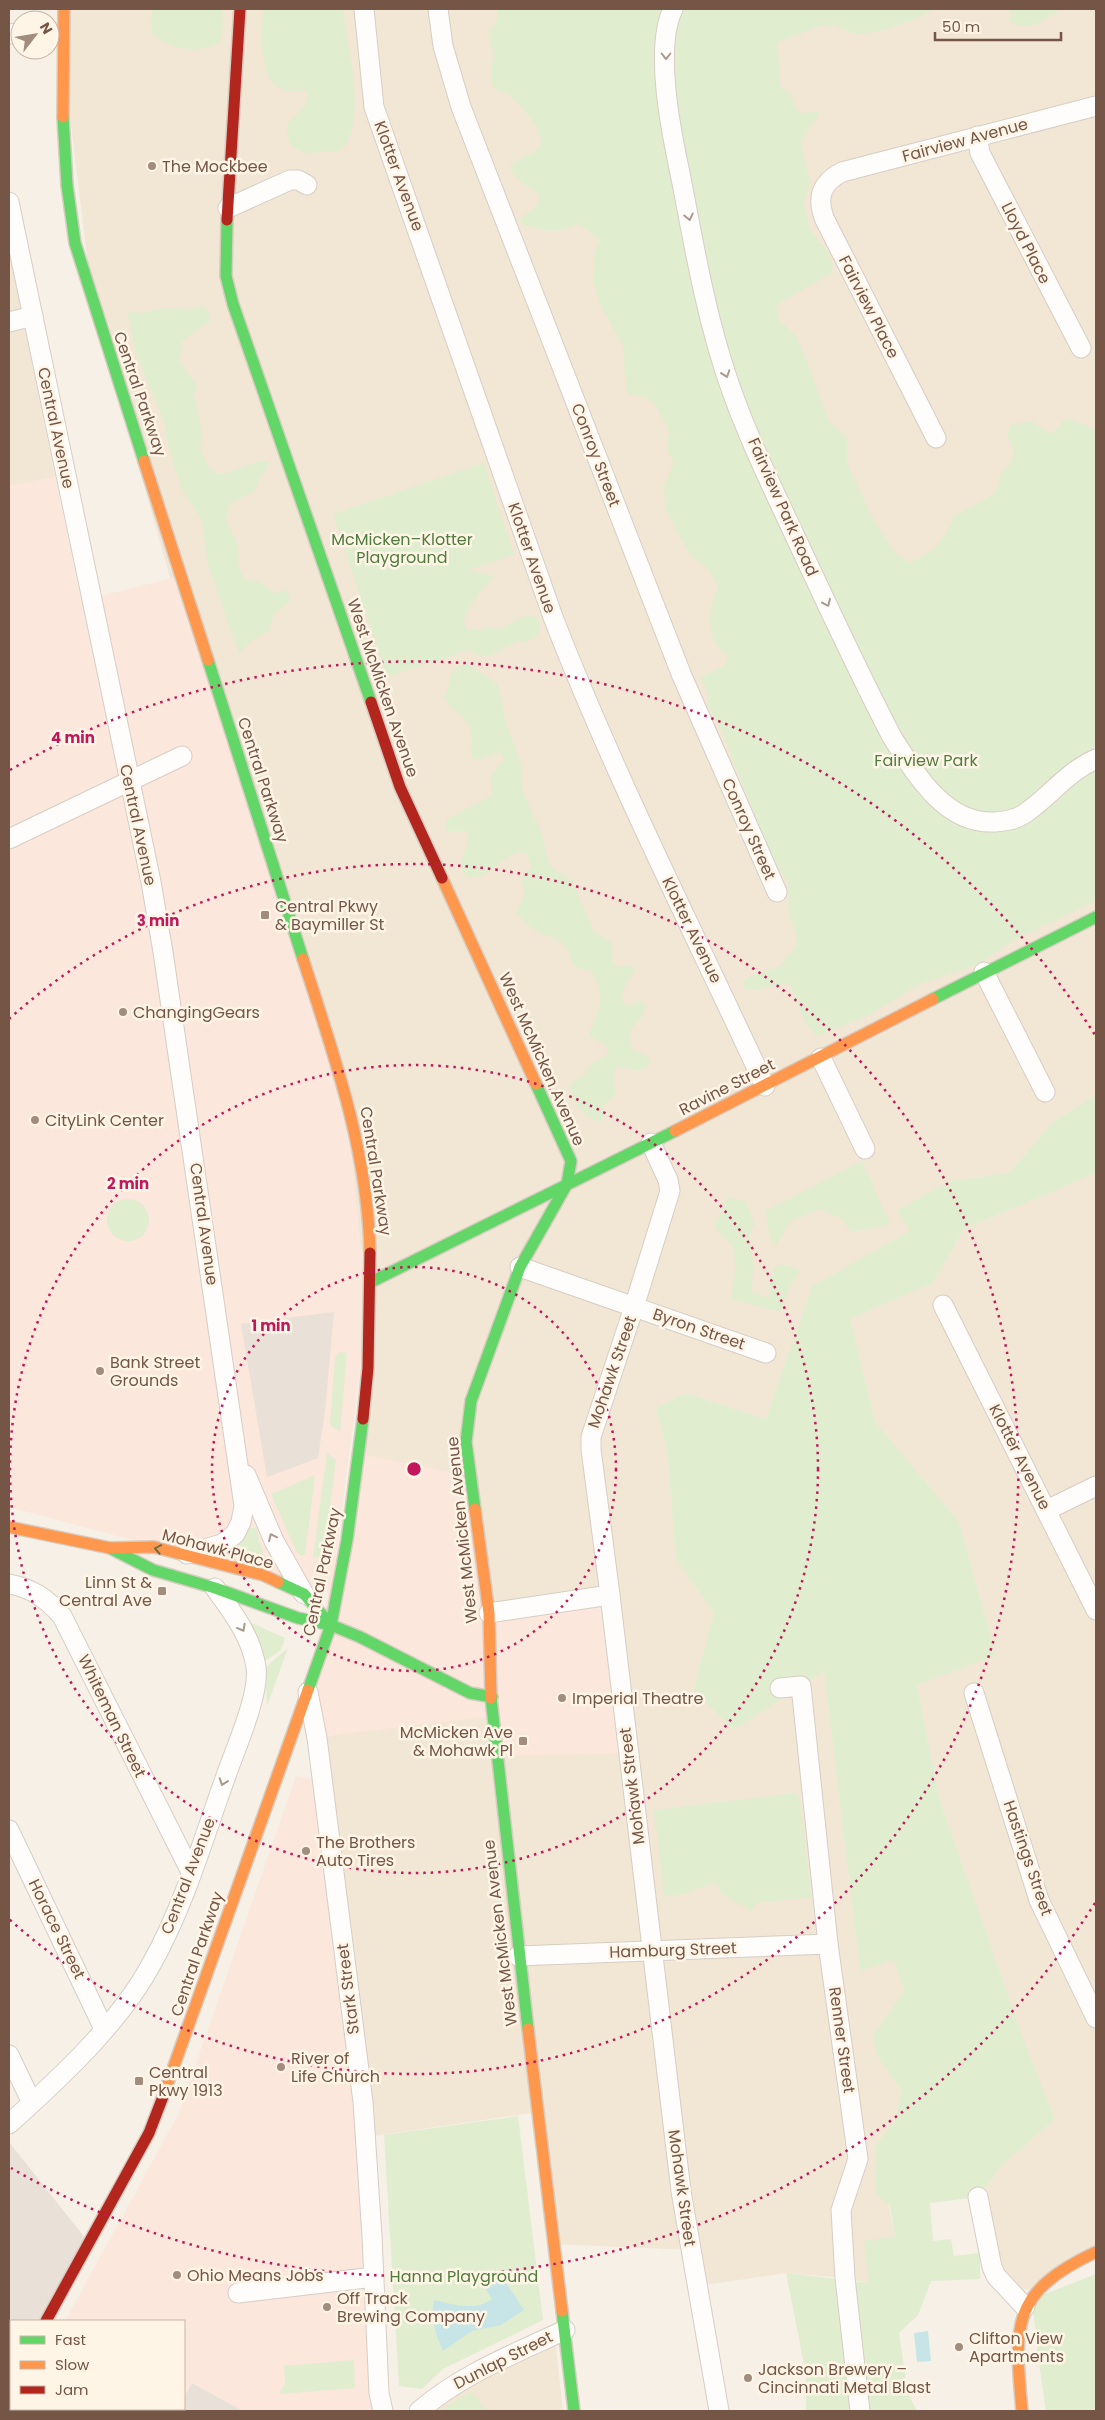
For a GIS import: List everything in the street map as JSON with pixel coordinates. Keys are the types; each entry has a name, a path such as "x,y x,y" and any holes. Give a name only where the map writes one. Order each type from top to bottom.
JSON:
{"street":[{"name":"Central Parkway","path":"60,21 64,9"},
{"name":"West McMicken Avenue","path":"240,9 225,252 226,276 233,304 400,787 571,1161 567,1184 520,1266 471,1401 467,1421 466,1442 489,1613 492,1697 518,1956 574,2411"},
{"name":"Klotter Avenue","path":"364,9 374,107 553,617 586,701 635,813 765,1086"},
{"name":"Conroy Street","path":"438,9 443,46 461,107 682,676 777,892"},
{"name":"Fairview Park Road","path":"673,9 669,17 666,46 666,106 708,310 720,356 737,405 774,490 892,737 911,767 948,808 965,818 984,823 1007,821 1023,815 1067,775 1096,760"},
{"name":"Central Parkway","path":"47,2320 149,2133 183,2044 307,1688 331,1625 347,1540 360,1454 368,1368 371,1282 370,1237 365,1186 344,1085 74,243 68,205 58,60"},
{"name":"Fairview Avenue","path":"834,176 842,172 1096,106"},
{"name":"Lloyd Place","path":"977,136 980,153 1081,348"},
{"name":"Fairview Place","path":"834,176 821,194 820,208 936,438"},
{"path":"228,208 290,180 298,180 307,185"},
{"name":"Central Avenue","path":"9,202 128,780 151,882 163,952 244,1506 242,1522 235,1534 222,1544 206,1550 183,1554"},
{"path":"9,322 33,316"},
{"path":"9,839 128,780 182,756"},
{"name":"Ravine Street","path":"371,1282 821,1058 984,972 1096,917"},
{"path":"984,972 1045,1092"},
{"path":"821,1058 865,1149"},
{"name":"Mohawk Street","path":"651,1143 668,1180 670,1191 591,1437 651,1951 668,2067 681,2191 719,2411"},
{"name":"Byron Street","path":"520,1266 766,1352"},
{"name":"Klotter Avenue","path":"943,1305 1096,1610"},
{"name":"Central Avenue","path":"237,1453 274,1542 304,1594"},
{"path":"1047,1510 1096,1486"},
{"name":"Mohawk Place","path":"9,1526 110,1548 154,1547 263,1576 304,1594 331,1625"},
{"name":"Mohawk Place","path":"110,1548 153,1570 215,1588 298,1618 331,1625 360,1637 470,1693 492,1697"},
{"name":"Whiteman Street","path":"9,1584 39,1594 62,1616 191,1872"},
{"name":"Central Avenue","path":"9,2124 32,2103 104,2028 135,1990 152,1963 169,1928 191,1872 250,1707 256,1669 245,1631 215,1588"},
{"path":"489,1613 610,1595"},
{"name":"Renner Street","path":"780,1688 800,1686 828,1944 858,2159 841,2210 844,2278 860,2411"},
{"name":"Stark Street","path":"307,1688 317,1738 363,2102 379,2393 383,2411"},
{"name":"Hastings Street","path":"974,1693 1039,1900 1096,2018"},
{"name":"Horace Street","path":"9,1830 104,2028"},
{"name":"Hamburg Street","path":"518,1956 828,1944"},
{"path":"9,2055 32,2103"},
{"path":"978,2197 992,2267 996,2276 1024,2308"},
{"path":"1022,2411 1016,2344 1024,2308 1050,2277 1076,2260 1096,2252"},
{"path":"238,2293 374,2278"},
{"name":"Dunlap Street","path":"419,2411 443,2391 465,2377 565,2330"}],"shaded area":[{"path":"64,9 504,9 563,214 597,237 651,385 681,402 748,654 701,677 1096,888 1096,1095 1052,1123 1009,1173 950,1181 899,1210 911,1231 812,1286 766,1419 685,1393 656,1408 667,1449 676,1559 714,1613 693,1691 734,1730 824,1671 860,1971 894,1960 904,1991 873,2036 877,2056 902,2090 894,2122 876,2145 895,2236 869,2283 845,2278 786,2273 697,2286 691,2250 554,2244 538,2112 373,2136 326,1736 492,1715 489,1613 360,1454 371,1282 93,307 63,58"},
{"path":"894,9 1096,9 1096,484 901,591 756,300 795,200 782,106 776,37"},
{"path":"9,251 55,477 9,486"},
{"path":"55,477 81,601 177,577 349,1123 367,1316 331,1593 9,1507 9,486"},
{"path":"1096,1173 1096,2252 1041,2287 1010,2292 978,2197 1001,2166 1055,2119 1026,2046 939,1798 917,1685 996,1654 959,1522 875,1421 850,1319 933,1283 964,1229"},
{"path":"334,1312 325,1410 318,1458 267,1477 241,1324"},
{"path":"360,1454 470,1476 489,1613 610,1595 628,1753 496,1756 492,1716 326,1736 307,1688"},
{"path":"296,1776 318,1780 359,2113 373,2411 243,2411 193,2383 185,2396 185,2320 66,2320 179,2113"},
{"path":"9,2142 89,2243 47,2320 10,2320 9,2383"},
{"path":"555,2340 563,2411 428,2411 435,2405"},
{"path":"192,2383 243,2411 177,2411 185,2410 185,2396"},
{"path":"10,2410 178,2410 177,2411"}],"green space":[{"path":"153,9 222,9 222,31 218,44 193,49 168,44 153,35 151,24"},
{"path":"263,9 343,9 353,74 355,109 347,143 338,151 307,153 299,151 291,143 287,132 288,123 303,109 308,94 304,90 288,91 277,87 270,78 265,65 263,51"},
{"name":"Fairview Park","path":"497,9 935,9 918,18 883,30 862,34 828,25 777,43 781,89 786,90 800,113 819,111 819,115 807,130 801,144 810,184 804,202 810,230 829,253 833,265 832,273 776,305 780,321 795,335 802,349 829,421 847,437 847,462 869,511 894,552 908,562 923,556 937,545 948,531 954,516 993,495 998,486 1001,472 1012,462 1014,452 1007,434 1011,425 1031,421 1052,434 1064,420 1072,419 1096,430 1096,901 1014,940 977,965 920,984 869,1015 820,1035 816,1035 809,1027 788,984 760,989 743,988 743,981 752,975 779,967 796,947 797,936 789,915 788,882 772,859 722,732 708,706 707,691 700,677 725,665 728,659 715,642 710,624 711,611 718,585 707,568 689,553 665,508 664,486 674,463 667,449 669,432 667,425 653,402 643,397 628,394 626,391 623,346 601,306 594,284 593,260 599,241 597,237 578,224 563,230 550,231 522,224 522,217 537,206 540,196 518,180 510,165 537,150 541,141 540,134 532,119 520,105 491,84 493,51 488,33 498,18"},
{"path":"1011,9 1059,9 1057,13 1033,25 1021,26 1010,20"},
{"path":"203,306 209,312 209,321 181,342 180,362 197,385 194,397 202,429 200,448 209,467 217,474 223,474 257,462 269,461 255,491 229,504 226,519 238,546 239,568 243,576 247,580 259,581 273,593 287,590 290,597 288,602 273,616 269,631 251,641 239,654 207,561 202,520 182,489 169,449 164,421 136,354 128,316 130,311 141,313 168,307 186,309"},
{"name":"McMicken–Klotter Playground","path":"484,463 514,555 468,570 495,576 479,593 466,613 464,623 468,630 501,629 519,618 533,616 538,617 539,634 533,639 515,643 488,656 476,654 469,650 387,677 333,514"},
{"path":"467,664 498,684 505,720 521,765 523,793 541,831 550,865 573,883 594,932 612,943 613,965 618,967 628,965 635,969 622,993 623,1003 628,1005 642,1001 645,1003 642,1016 632,1029 630,1040 632,1049 646,1055 650,1062 646,1068 637,1071 619,1066 616,1069 613,1078 616,1093 603,1107 603,1118 600,1122 594,1120 578,1107 570,1090 571,1083 584,1075 590,1065 608,1054 606,1046 589,1034 599,1009 601,995 596,979 590,970 581,969 573,964 564,945 528,925 516,912 524,895 522,880 531,866 527,853 516,853 483,875 469,878 464,873 462,867 468,842 466,831 448,831 445,827 447,819 491,796 491,775 504,760 500,752 480,760 473,758 470,727 444,697 450,683 449,677 458,666"},
{"path":"1096,1095 1096,1173 964,1229 933,1283 850,1319 875,1421 959,1522 996,1655 917,1685 939,1798 1026,2046 1055,2119 1001,2166 978,2197 930,2203 933,2241 951,2239 954,2256 980,2253 980,2279 931,2281 918,2315 899,2333 908,2394 917,2411 806,2411 806,2374 786,2273 869,2283 864,2241 895,2236 890,2206 876,2194 876,2145 894,2122 902,2090 877,2056 873,2036 904,1991 894,1960 860,1971 824,1671 734,1730 693,1691 714,1613 676,1559 667,1449 656,1408 685,1393 766,1419 812,1286 910,1231 898,1210 950,1181 1009,1173 1052,1123"},
{"path":"862,1161 890,1224 851,1232 842,1219 819,1209 791,1221 775,1247 769,1233 766,1211"},
{"path":"728,1198 745,1201 755,1224 750,1234 753,1264 752,1291 770,1298 770,1276 777,1264 801,1271 792,1282 780,1312 730,1299 735,1274 734,1248 714,1226"},
{"path":"128,1199 143,1205 149,1220 143,1235 128,1241 113,1235 107,1220 113,1205"},
{"path":"339,1352 347,1353 340,1432 330,1425 335,1357"},
{"path":"327,1453 336,1460 323,1559 313,1557"},
{"path":"315,1475 305,1554 302,1556 297,1553 271,1494"},
{"path":"250,1528 256,1528 266,1565 220,1554 232,1550"},
{"path":"245,1620 285,1638 281,1650 264,1662"},
{"path":"288,1648 267,1706 265,1668"},
{"path":"795,1793 800,1798 811,1897 757,1903 751,1911 722,1894 717,1883 698,1888 686,1894 664,1896 654,1810"},
{"name":"Hanna Playground","path":"518,2116 543,2320 443,2369 422,2389 399,2386 384,2135"},
{"path":"1096,2274 1096,2411 1046,2411 1032,2299"},
{"path":"354,2360 355,2388 279,2394 285,2384 284,2366"},
{"path":"472,2392 487,2411 442,2411 454,2401"}],"water":[{"path":"499,2272 524,2310 501,2325 472,2331 443,2351 434,2326 434,2300 464,2306 485,2303 492,2299 481,2282"},
{"path":"928,2331 931,2361 917,2362 914,2333"}],"traffic: fast":[{"path":"63,117 67,185 75,243 144,461"},
{"path":"227,220 226,276 233,304 371,702"},
{"path":"208,660 303,959"},
{"path":"933,999 1096,917"},
{"path":"475,1509 466,1442 471,1401 520,1267 567,1184 571,1161 536,1084"},
{"path":"371,1282 675,1131"},
{"path":"308,1690 331,1625 347,1540 363,1419"},
{"path":"110,1548 153,1570 215,1588 298,1618 331,1625 360,1637 470,1693 492,1697"},
{"path":"278,1582 304,1594 331,1625"},
{"path":"491,1698 528,2029"},
{"path":"562,2311 574,2411"}],"traffic: slow":[{"path":"63,117 64,9"},
{"path":"144,461 208,660"},
{"path":"442,878 536,1084"},
{"path":"303,959 337,1067 356,1140 368,1215 370,1253"},
{"path":"675,1131 933,999"},
{"path":"475,1509 489,1613 491,1698"},
{"path":"9,1527 110,1548 154,1547 263,1575 278,1582"},
{"path":"164,2094 308,1690"},
{"path":"528,2029 562,2311"},
{"path":"1022,2411 1018,2355 1019,2333 1024,2314 1033,2297 1047,2281 1096,2252"}],"traffic: jam":[{"path":"227,220 240,9"},
{"path":"371,702 400,787 442,878"},
{"path":"363,1419 368,1368 370,1253"},
{"path":"47,2320 149,2133 164,2094"}],"place":[{"name":"The Mockbee","path":"152,166"},
{"name":"Central Pkwy & Baymiller St","path":"265,915"},
{"name":"ChangingGears","path":"123,1012"},
{"name":"CityLink Center","path":"35,1120"},
{"name":"Bank Street Grounds","path":"100,1371"},
{"name":"Linn St & Central Ave","path":"162,1591"},
{"name":"Imperial Theatre","path":"562,1698"},
{"name":"McMicken Ave & Mohawk Pl","path":"523,1741"},
{"name":"The Brothers Auto Tires","path":"306,1851"},
{"name":"River of Life Church","path":"281,2067"},
{"name":"Central Pkwy 1913","path":"139,2081"},
{"name":"Ohio Means Jobs","path":"177,2275"},
{"name":"Off Track Brewing Company","path":"327,2307"},
{"name":"Clifton View Apartments","path":"959,2347"},
{"name":"Jackson Brewery – Cincinnati Metal Blast","path":"748,2378"}]}
